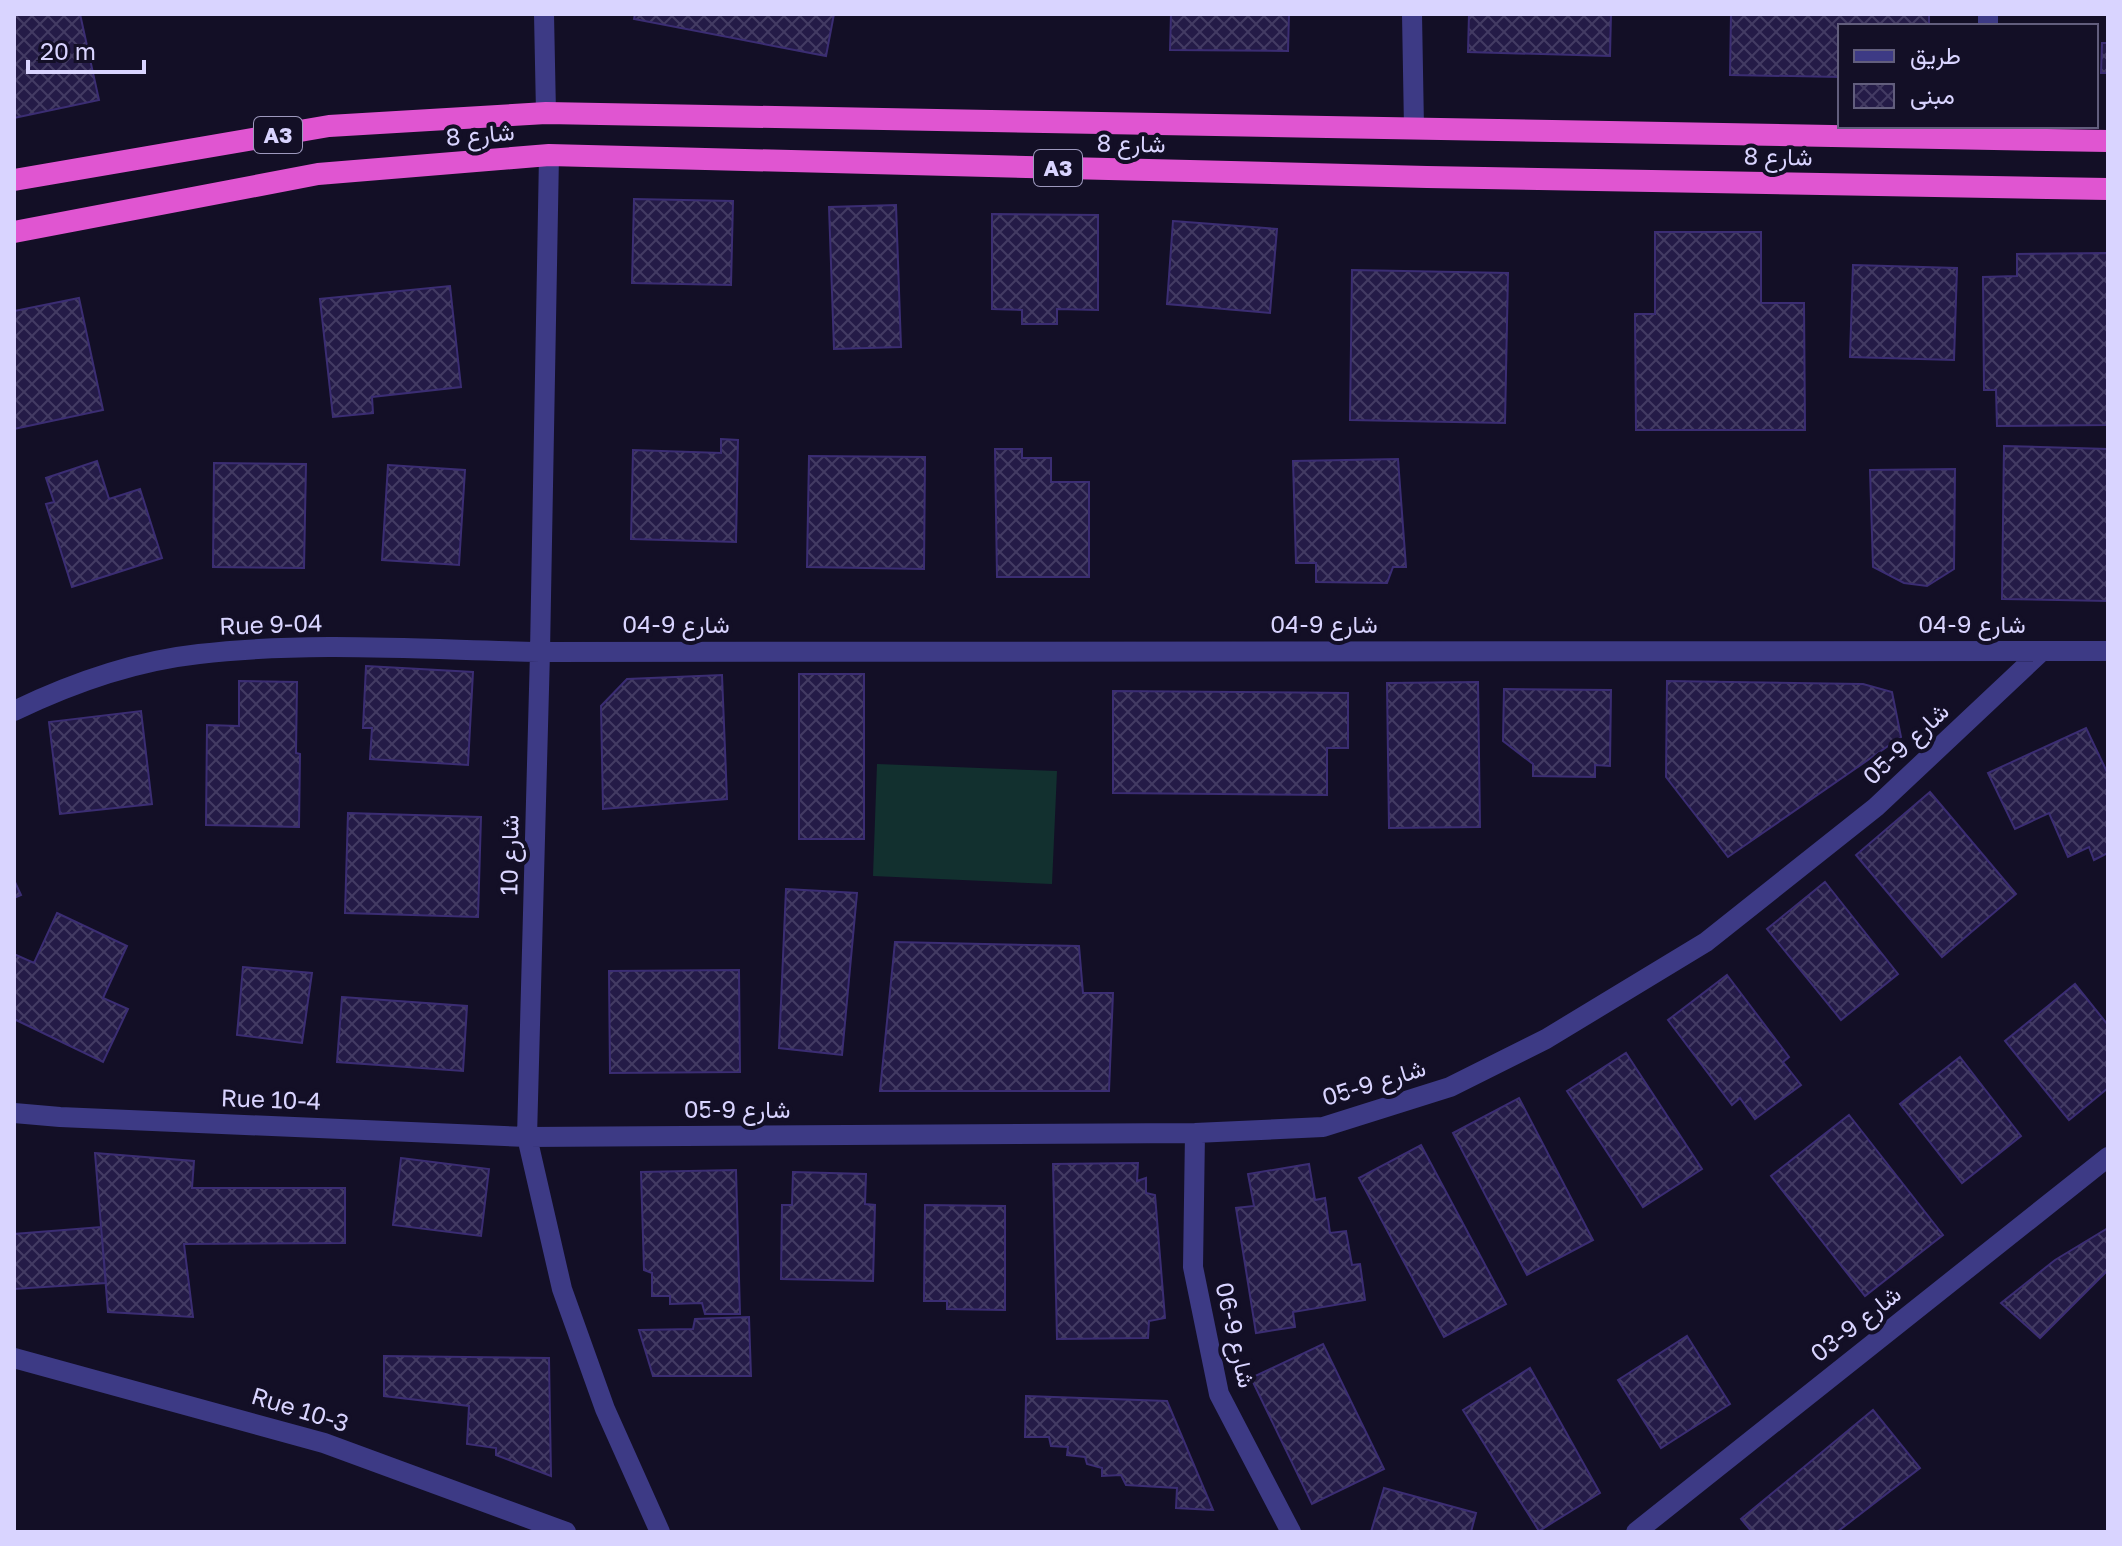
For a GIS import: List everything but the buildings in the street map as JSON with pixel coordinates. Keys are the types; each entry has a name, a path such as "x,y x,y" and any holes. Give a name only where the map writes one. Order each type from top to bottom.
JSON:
{"highway":[{"name":"شارع 8","path":"14,180 329,126 546,113 1414,128 1988,132 2108,141"},
{"name":"شارع 8","path":"14,232 318,174 549,155 1427,177 2108,189"}],"street":[{"path":"544,14 546,113"},
{"path":"1412,14 1414,128"},
{"name":"شارع 10","path":"549,155 527,1137 562,1289 605,1409 660,1532"},
{"name":"Rue 9-04","path":"14,711 66,686 143,664 198,654 292,648 540,652"},
{"name":"شارع 9-05","path":"527,1137 1195,1133 1323,1127 1450,1087 1546,1039 1706,942 1876,807 2042,651"},
{"name":"شارع 9-04","path":"540,652 2108,651"},
{"name":"Rue 10-4","path":"14,1113 527,1137"},
{"name":"شارع 9-06","path":"1195,1133 1193,1267 1219,1394 1291,1532"},
{"name":"شارع 9-03","path":"1636,1532 2108,1157"},
{"name":"Rue 10-3","path":"14,1358 324,1443 566,1532"}],"green space":[{"path":"877,764 1057,771 1052,884 873,876"}]}
